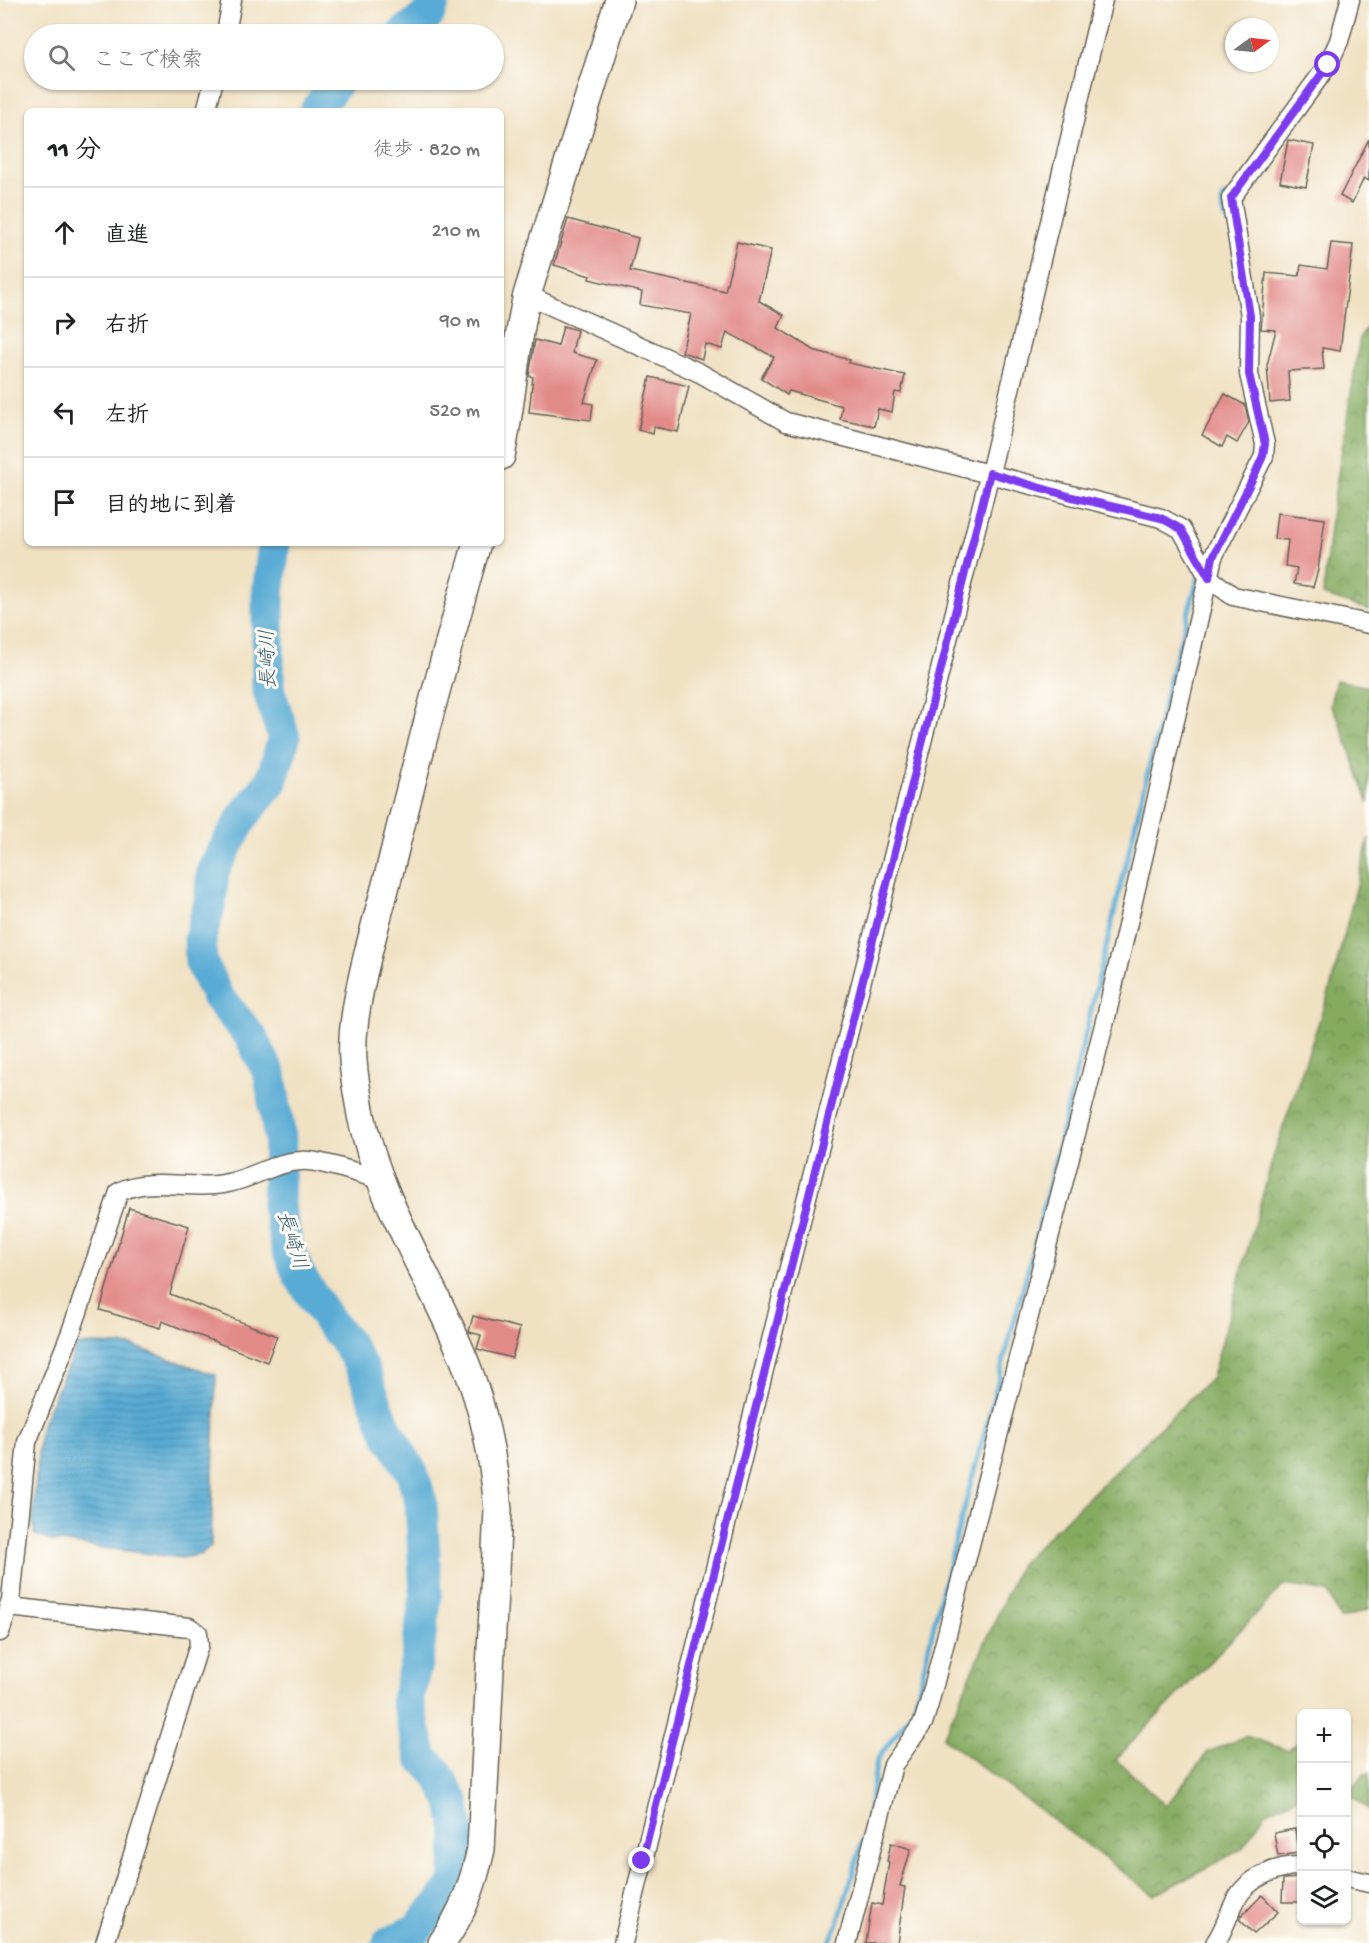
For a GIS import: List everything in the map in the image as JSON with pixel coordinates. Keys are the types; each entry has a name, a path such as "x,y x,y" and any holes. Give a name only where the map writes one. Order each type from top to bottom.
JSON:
{"street":[{"path":"228,24 232,0"},
{"path":"504,441 512,401 508,361 619,0"},
{"path":"623,1943 814,1165 990,473 1103,0"},
{"path":"847,1943 893,1765 922,1723 935,1682 1098,1051 1205,568 1213,557 1263,456 1265,444 1249,374 1250,316 1231,198 1328,65 1340,40 1350,0"},
{"path":"207,108 211,90"},
{"path":"527,295 700,373 786,422 1161,518 1181,529 1205,568 1233,596 1369,624"},
{"path":"442,1943 460,1917 473,1884 481,1849 498,1510 495,1470 486,1429 467,1366 382,1180 362,1117 353,1058 356,1015 418,756 476,546"},
{"path":"0,1632 9,1607 27,1442 71,1332 119,1192 139,1185 220,1185 244,1181 276,1164 304,1160 382,1180"},
{"path":"9,1607 189,1627 198,1633 199,1645 105,1943"},
{"path":"1215,1943 1245,1886 1274,1871 1290,1865 1297,1866"},
{"path":"1351,1879 1369,1883"}],"green space":[{"path":"1369,324 1369,610 1323,595 1331,517 1360,337"},
{"path":"1336,680 1369,687 1369,804 1338,718 1330,705"},
{"path":"1369,838 1369,1609 1340,1619 1328,1592 1284,1585 1116,1759 1166,1806 1208,1752 1246,1736 1287,1750 1297,1743 1297,1798 1265,1813 1242,1849 1154,1895 943,1738 1020,1564 1212,1377 1274,1154 1331,986"},
{"path":"1369,1773 1369,1810 1351,1795 1351,1789 1364,1774"}],"water":[{"path":"77,1345 133,1346 216,1375 211,1546 202,1554 181,1558 50,1541 34,1534 33,1515 40,1428"}],"building":[{"path":"1369,139 1369,181 1364,178 1352,203 1340,196"},
{"path":"1288,140 1314,145 1306,187 1280,182"},
{"path":"568,219 638,238 630,271 725,291 737,242 771,250 759,301 784,315 778,328 813,350 850,360 849,363 905,375 901,393 895,392 892,412 878,409 874,426 840,419 842,406 789,391 787,395 761,378 774,357 727,332 722,349 705,344 702,359 682,352 691,314 640,305 642,292 589,279 590,276 554,265"},
{"path":"1331,243 1353,245 1340,351 1322,348 1324,369 1288,371 1290,401 1270,403 1267,365 1276,330 1261,329 1266,273 1299,276 1301,265 1327,269"},
{"path":"563,326 577,330 572,353 597,360 584,402 593,404 591,420 529,412 533,377 529,376 535,340 558,346"},
{"path":"650,377 689,386 678,432 654,427 653,434 638,430"},
{"path":"1225,394 1245,405 1249,422 1237,443 1227,437 1222,447 1202,435"},
{"path":"1277,513 1325,519 1318,570 1313,587 1294,584 1297,568 1285,566 1288,540 1274,539"},
{"path":"129,1208 189,1226 170,1294 277,1336 267,1362 162,1321 160,1328 100,1310"},
{"path":"473,1316 520,1328 512,1358 477,1349 481,1335 469,1332"},
{"path":"1295,1829 1297,1853 1278,1856 1274,1833"},
{"path":"891,1843 911,1849 900,1886 905,1887 897,1943 866,1943 872,1903 882,1905"},
{"path":"1297,1878 1297,1902 1282,1902 1283,1879"},
{"path":"1262,1895 1278,1912 1254,1934 1239,1919"}],"waterway":[{"name":"長崎川","path":"416,24 428,15 434,0"},
{"path":"1325,51 1338,0"},
{"name":"長崎川","path":"318,108 331,90"},
{"path":"1224,196 1222,204 1226,219"},
{"name":"長崎川","path":"274,546 268,595 268,688 284,738 271,782 244,815 213,870 210,903 200,938 201,962 217,996 251,1037 270,1075 280,1140 278,1205 288,1249 299,1275 328,1320 348,1344 363,1370 386,1429 412,1473 421,1502 426,1593 417,1659 407,1700 422,1758 435,1770 453,1801 459,1836 455,1885 416,1930 389,1943"},
{"path":"829,1943 838,1923 865,1833 877,1760 913,1710 916,1701 940,1599 1038,1232 1174,663 1200,572"}],"route":[{"path":"642,1861 689,1680 946,639 990,473 1072,497 1161,518 1181,529 1189,539 1206,568 1209,578 1213,557 1254,476 1263,456 1265,444 1249,374 1250,316 1231,198 1328,65"}]}
